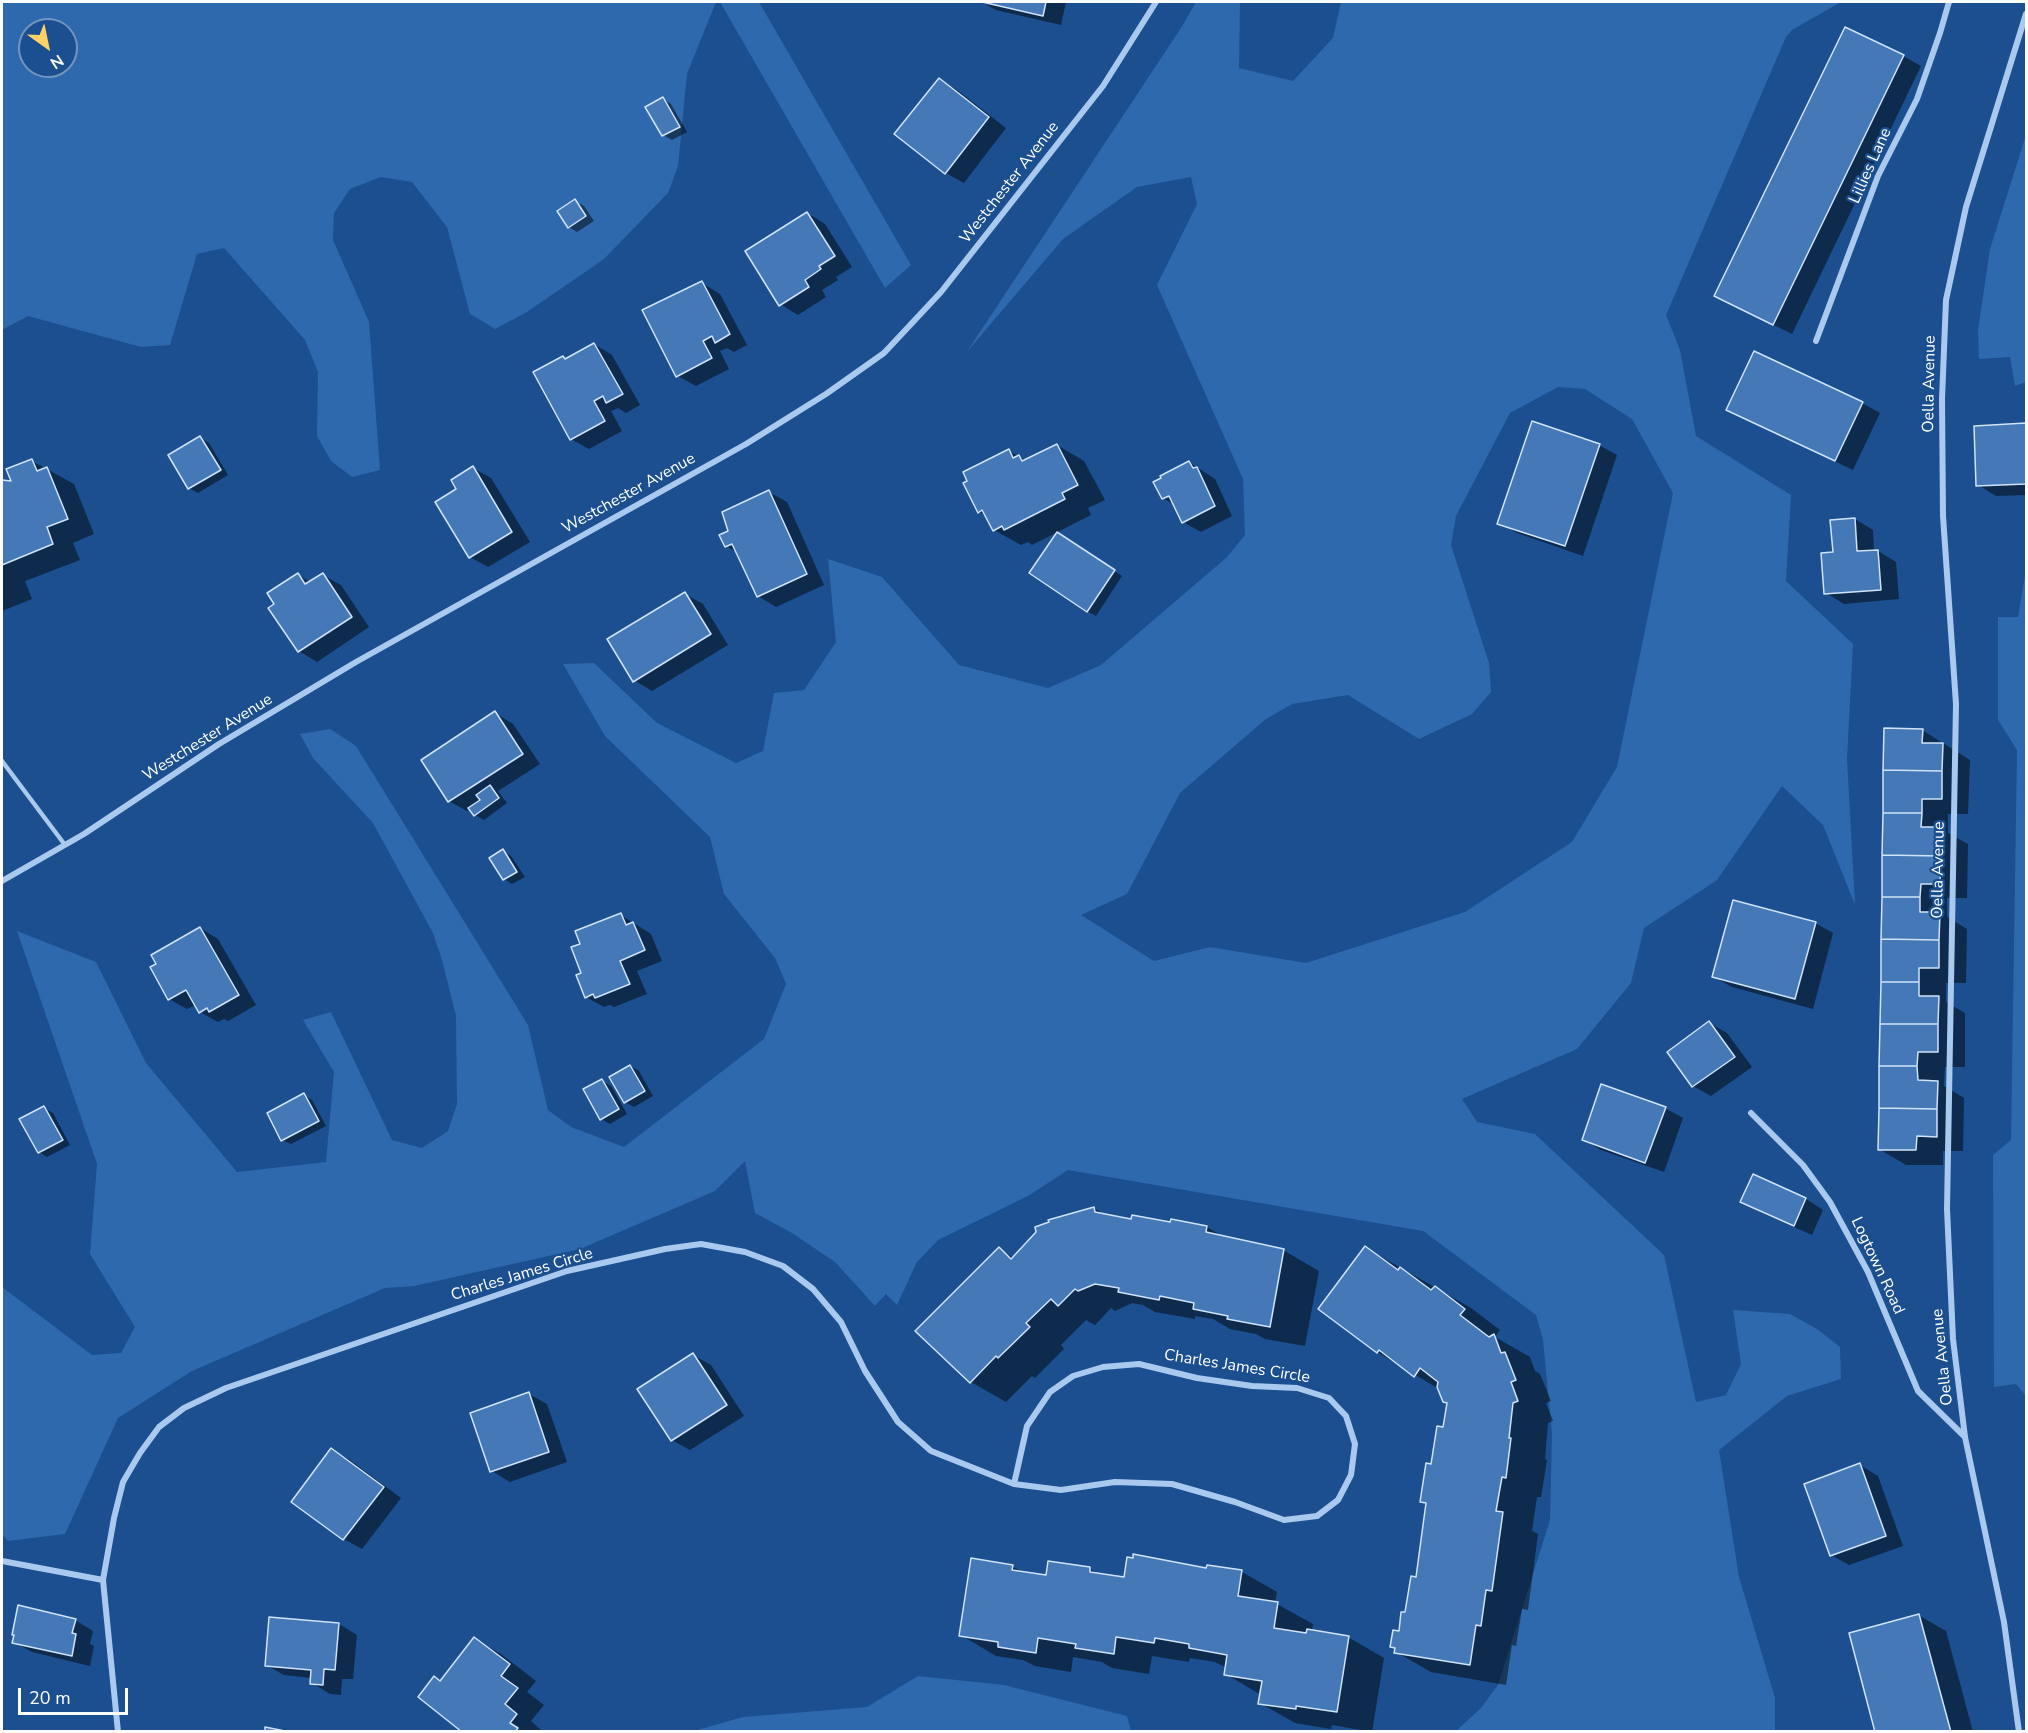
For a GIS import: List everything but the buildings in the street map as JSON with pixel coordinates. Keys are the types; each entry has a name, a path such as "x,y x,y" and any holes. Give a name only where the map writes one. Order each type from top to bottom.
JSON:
{"street":[{"name":"Westchester Avenue","path":"2,881 65,845 219,744 356,662 746,444 826,394 884,353 941,292 1103,86 1156,2"},
{"name":"Lillies Lane","path":"1816,341 1878,176 1917,99 1949,2"},
{"name":"Oella Avenue","path":"2019,1731 2004,1622 1965,1437 1953,1339 1947,1209 1956,704 1943,516 1946,300 1966,207 2026,14"},
{"name":"Logtown Road","path":"1751,1113 1803,1165 1830,1202 1868,1272 1918,1391 1965,1437"},
{"name":"Charles James Circle","path":"118,1731 103,1580 123,1482 159,1427 184,1408 226,1388 567,1271 665,1249 702,1245 745,1252 783,1266 813,1289 841,1322 865,1371 898,1422 930,1451 1014,1484 1061,1490 1115,1482 1172,1484 1235,1502 1284,1520 1317,1516 1338,1500 1350,1475 1355,1444 1346,1416 1329,1398 1297,1388 1252,1386 1197,1378 1139,1364 1103,1367 1072,1376 1050,1392 1027,1426 1014,1484"},
{"path":"2,1561 103,1580"}],"lane":[{"path":"2,760 65,845"}],"shaded area":[{"path":"2,2 716,2 687,74 678,166 668,193 604,259 527,312 495,329 470,314 447,227 412,182 381,177 350,189 334,213 333,240 369,322 380,470 352,477 331,461 317,436 318,372 305,340 224,248 197,254 170,345 141,347 28,316 2,330"},
{"path":"720,2 759,2 911,265 885,288"},
{"path":"1196,2 1240,2 1239,68 1293,81 1333,38 1341,2 1841,2 1792,30 1786,37 1666,315 1680,350 1696,436 1791,495 1786,581 1853,644 1847,759 1855,905 1823,825 1782,786 1717,880 1644,928 1631,983 1577,1049 1462,1099 1477,1122 1535,1134 1664,1255 1696,1402 1726,1395 1741,1364 1733,1310 1790,1314 1817,1329 1840,1347 1841,1379 1787,1396 1719,1450 1739,1577 1775,1698 1775,1731 1456,1731 1481,1708 1498,1685 1550,1520 1552,1434 1543,1340 1536,1315 1423,1231 1068,1170 1028,1196 938,1240 917,1262 897,1305 886,1294 875,1306 835,1262 792,1233 755,1213 745,1161 715,1191 580,1249 414,1286 385,1288 192,1371 118,1418 65,1534 8,1541 2,1534 2,1287 92,1355 121,1353 135,1327 90,1254 97,1164 17,931 96,962 146,1063 237,1172 326,1162 334,1072 303,1020 331,1012 392,1140 422,1148 448,1131 457,1104 456,1016 433,933 373,823 313,758 300,734 330,729 356,746 528,1025 548,1110 571,1127 624,1147 764,1039 786,984 775,958 724,894 710,837 605,736 563,664 594,663 657,723 736,763 763,751 774,693 804,690 836,642 828,559 882,577 959,665 1048,688 1101,665 1226,558 1245,535 1243,479 1157,285 1197,204 1191,177 1137,187 1063,239 966,353","holes":["1558,387 1585,389 1632,419 1673,493 1617,767 1572,842 1465,912 1306,963 1210,947 1154,961 1081,915 1127,894 1180,793 1266,719 1292,704 1348,695 1419,739 1472,714 1491,692 1489,663 1451,545 1456,516 1510,413"]},
{"path":"2026,135 2026,382 2015,386 2010,357 1979,359 1978,330 1990,249"},
{"path":"2026,570 2026,1396 2016,1384 1994,1387 1993,1155 2011,1140 2017,750 1998,720 1998,617 2018,617"},
{"path":"918,1676 1004,1685 1127,1716 1131,1731 694,1731 743,1717 867,1707"}]}
